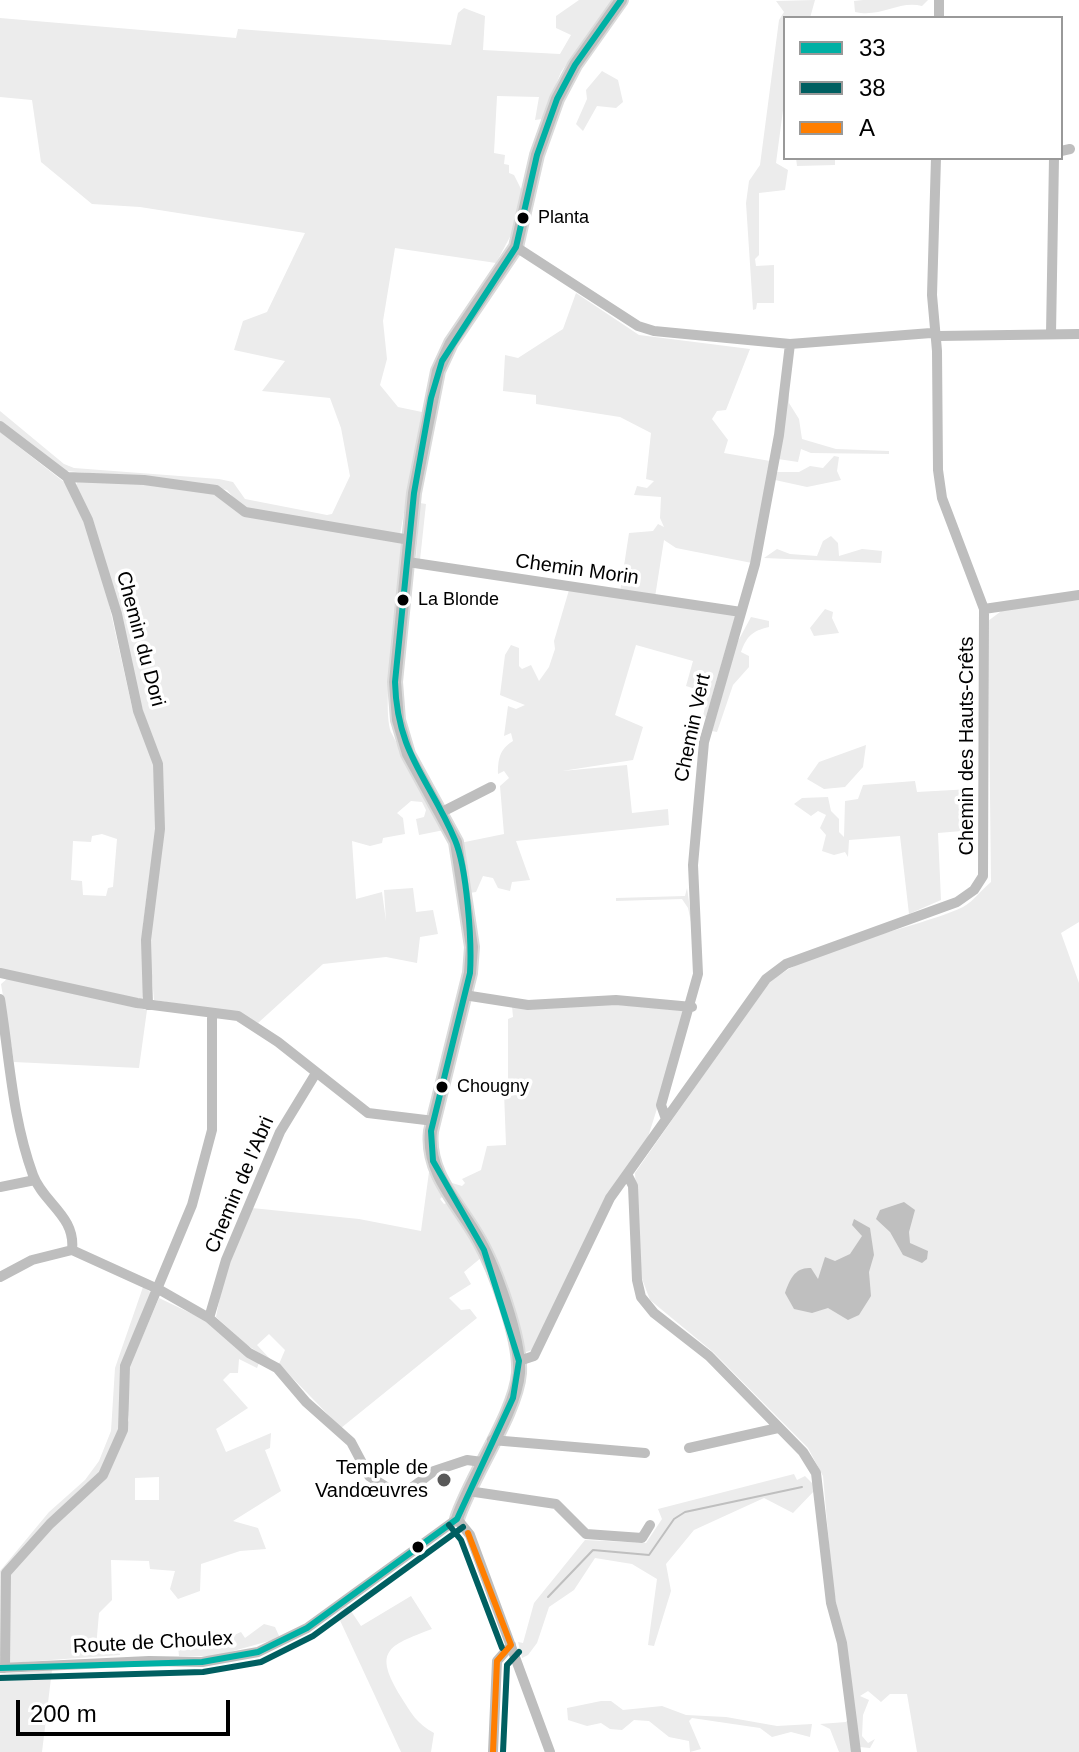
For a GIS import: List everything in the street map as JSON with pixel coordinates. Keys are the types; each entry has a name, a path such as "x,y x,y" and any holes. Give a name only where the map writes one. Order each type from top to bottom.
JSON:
{"main road":[{"path":"457,1519 516,1391 519,1361 484,1250 433,1161 430,1145 472,962 458,849 442,812 408,754 397,715 395,682 410,540 422,443 438,371 451,343 516,247 541,142 557,99 575,65 621,0"}],"street":[{"name":"Chemin des Hauts-Crêts","path":"519,1361 534,1356 610,1198 771,973 786,964 957,902 981,881 986,865 984,609 941,493 936,444 936,335 932,295 936,160"},
{"path":"1051,334 1054,160"},
{"path":"516,247 638,326 667,333 790,344 936,335 1079,334"},
{"name":"Chemin Vert","path":"666,1119 661,1105 692,1007 700,954 693,874 698,784 709,721 763,524 790,344"},
{"path":"0,426 67,477 144,480 216,490 245,512 410,540"},
{"name":"Chemin du Dori","path":"67,477 88,520 117,614 138,711 158,764 160,829 146,940 148,1005"},
{"name":"Chemin Morin","path":"408,562 741,612"},
{"path":"984,609 1079,595"},
{"path":"442,812 491,787"},
{"path":"0,973 148,1005 232,1015 248,1020 371,1114 434,1121"},
{"path":"464,995 528,1005 616,1000 692,1007"},
{"path":"0,999 14,1114 35,1180 68,1224 72,1250"},
{"path":"3,1668 6,1573 50,1524 90,1490 109,1465 125,1422 125,1366 141,1324 160,1290 194,1198 212,1130 212,1015"},
{"name":"Chemin de l'Abri","path":"209,1318 226,1260 280,1132 316,1073"},
{"path":"627,1174 633,1186 637,1280 641,1297 654,1313 702,1350 807,1457 819,1485 827,1570 842,1643 856,1752"},
{"path":"0,1187 35,1180"},
{"path":"0,1277 32,1260 72,1250 160,1290 209,1318 249,1353 277,1368 306,1402 347,1437 369,1476 386,1488 404,1491 434,1471 471,1459 482,1462"},
{"path":"689,1448 778,1428"},
{"path":"492,1440 645,1453"},
{"path":"468,1491 556,1504 586,1534 642,1538 650,1525"},
{"path":"457,1519 470,1535 550,1752"},
{"name":"Route de Choulex","path":"3,1668 149,1661 202,1662 258,1652 307,1628 457,1519"},
{"path":"493,1752 497,1661 511,1645"}],"shaded area":[{"path":"579,0 614,0 561,72 542,119 535,120 539,97 497,96 494,153 505,155 504,164 509,165 509,173 514,175 522,191 511,235 496,263 395,248 383,321 387,359 380,385 398,407 422,412 400,535 243,508 227,490 176,480 65,471 0,421 0,411 64,464 74,468 219,479 233,482 245,499 327,515 332,514 350,476 341,428 330,398 262,391 285,361 234,350 243,321 267,312 305,233 140,207 92,204 41,162 32,100 0,97 0,18 236,38 238,29 451,45 458,13 464,8 485,16 483,50 560,54 571,35 556,28 556,16"},
{"path":"815,0 811,16 783,16 783,110 776,163 788,170 785,190 759,193 759,255 755,259 756,266 774,265 774,303 757,303 753,310 746,203 749,181 760,165 779,20 784,12 776,1"},
{"path":"928,0 922,6 905,5 873,13 855,12 854,1"},
{"path":"602,71 618,80 623,102 616,108 597,106 583,131 576,124 587,99 586,90"},
{"path":"796,160 835,160 835,165 797,166"},
{"path":"576,293 639,335 750,349 726,410 717,411 712,419 728,440 724,453 770,461 752,563 676,548 664,540 655,597 620,592 629,533 653,531 658,524 664,527 660,518 661,497 634,495 637,486 647,488 654,481 646,479 651,433 620,417 536,404 536,395 503,391 505,355 518,358 563,329"},
{"path":"789,381 789,403 799,419 802,439 836,449 889,451 889,454 811,453 801,449 798,462 778,459"},
{"path":"0,432 64,482 77,502 104,582 132,707 153,758 156,826 143,925 144,995 141,1000 0,969","holes":["102,834 117,839 113,887 108,888 106,896 83,895 82,881 71,880 73,841 91,842 92,836"]},
{"path":"834,456 839,457 837,471 841,480 807,487 775,480 776,472 799,472 810,466 823,468"},
{"path":"78,481 159,485 214,493 238,512 403,543 389,672 389,720 392,734 444,830 419,835 416,819 424,817 426,810 422,802 411,801 397,813 403,818 405,834 383,838 382,843 370,846 352,841 356,899 382,892 386,921 384,890 413,888 416,912 433,910 438,934 420,937 417,963 386,957 323,964 258,1023 238,1013 154,1000 149,941 164,830 162,762 144,714 76,485"},
{"path":"420,503 426,504 420,560 416,558"},
{"path":"831,536 838,543 839,556 862,549 882,551 881,563 764,558 777,549 790,554 817,556 823,541"},
{"path":"569,590 736,614 706,717 703,716 708,693 686,686 693,661 636,645 615,715 643,727 633,760 562,771 627,765 632,813 668,809 669,825 516,841 530,880 512,882 510,891 498,888 493,878 483,876 476,892 469,893 460,843 504,834 500,786 509,778 504,771 498,774 501,754 513,741 511,733 504,736 508,706 516,709 525,705 500,695 505,655 511,645 519,648 519,666 522,669 531,665 539,681 549,667 555,649 554,641"},
{"path":"1079,600 1079,922 1061,933 1079,983 1079,1752 917,1752 907,1694 890,1694 881,1702 868,1691 860,1696 869,1700 863,1715 862,1736 868,1743 875,1739 870,1748 860,1747 832,1578 823,1476 808,1448 713,1352 650,1300 641,1276 635,1173 764,988 806,960 963,907 991,882 988,621 1004,609"},
{"path":"825,609 833,612 832,618 839,633 814,636 810,628"},
{"path":"751,617 769,621 769,627 754,632 746,642 741,652 749,656 749,667 733,685 717,732 712,731 737,643"},
{"path":"866,745 863,767 845,787 824,789 807,779 819,762"},
{"path":"915,781 917,792 971,789 974,830 938,833 941,900 909,914 900,836 849,840 848,857 845,852 834,855 822,851 826,835 820,828 826,815 818,811 811,816 794,804 802,798 828,797 831,811 839,819 839,832 844,837 845,801 858,799 863,785"},
{"path":"687,888 694,936 688,908 682,899 616,901 616,898 685,896"},
{"path":"8,978 147,1010 139,1068 14,1062 1,984"},
{"path":"586,1002 688,1011 648,1137 532,1350 526,1352 491,1251 452,1183 462,1186 465,1183 462,1179 481,1170 487,1146 506,1145 504,1092 508,1092 508,1019 513,1017 512,1006"},
{"path":"429,1172 444,1195 440,1199 444,1204 449,1202 482,1257 464,1272 471,1284 449,1298 461,1310 470,1309 477,1318 341,1428 279,1364 285,1350 269,1334 257,1345 273,1362 247,1345 216,1317 225,1271 252,1208 359,1219 421,1231"},
{"path":"904,1202 915,1210 909,1232 910,1243 928,1251 927,1259 922,1263 903,1255 890,1232 876,1219 880,1210"},
{"path":"854,1219 870,1228 874,1255 869,1272 871,1296 859,1315 848,1320 828,1308 812,1313 794,1309 785,1293 791,1279 797,1272 811,1268 818,1279 825,1257 835,1261 850,1254 862,1236 852,1225"},
{"path":"143,1287 152,1293 130,1348 122,1422 106,1466 1,1577 4,1656 0,1656 0,1571 49,1512 85,1480 99,1461 111,1431 115,1368"},
{"path":"159,1298 205,1320 259,1363 257,1368 239,1359 238,1373 230,1373 223,1380 248,1408 216,1429 226,1452 271,1433 270,1448 265,1450 281,1491 233,1521 258,1528 266,1549 240,1551 201,1564 200,1591 178,1599 170,1589 175,1571 150,1569 149,1561 111,1560 112,1600 99,1613 96,1648 98,1653 105,1652 104,1647 120,1644 120,1655 9,1663 6,1579 54,1523 97,1487 111,1466 129,1420 125,1377","holes":["159,1477 159,1500 135,1500 135,1478"]},
{"path":"794,1474 797,1480 805,1476 817,1488 793,1513 764,1498 694,1530 666,1564 671,1591 654,1646 648,1645 657,1579 632,1564 595,1558 574,1590 549,1607 537,1643 522,1658 518,1642 523,1643 534,1603 585,1540 646,1543 662,1519 658,1509"},
{"path":"411,1596 432,1629 395,1646 389,1652 388,1669 392,1682 411,1713 434,1733 431,1752 401,1752 337,1614 347,1605 361,1626"},
{"path":"264,1624 275,1627 280,1638 215,1656 179,1656 178,1646 199,1647 217,1643 220,1648 234,1644 234,1635 241,1632 245,1638"},
{"path":"52,1670 42,1752 0,1752 0,1674"},
{"path":"611,1701 623,1710 662,1706 686,1715 726,1717 777,1726 812,1724 810,1737 791,1732 772,1737 760,1728 692,1718 689,1721 701,1749 690,1752 689,1741 669,1737 649,1721 634,1720 622,1730 610,1729 601,1723 587,1726 568,1720 567,1708"},
{"path":"848,1719 853,1752 839,1752 830,1729 820,1724 846,1722"}],"waterway":[{"path":"548,1597 593,1550 649,1555 674,1519 685,1512 802,1487"}],"transit line":[{"name":"33","path":"0,1668 202,1662 258,1652 307,1628 457,1519 513,1398 519,1361 484,1250 433,1161 431,1131 470,973 466,886 455,840 408,747 397,707 395,682 414,493 431,398 442,361 516,247 537,155 557,99 575,65 621,0"},
{"name":"38","path":"449,1525 461,1540 502,1648"},
{"name":"38","path":"0,1678 203,1672 261,1662 313,1636 463,1527"},
{"name":"A","path":"468,1533 511,1645 497,1661 493,1752"},
{"name":"38","path":"503,1752 507,1665 519,1652"}],"place":[{"name":"Planta","path":"523,218"},
{"name":"La Blonde","path":"403,600"},
{"name":"Chougny","path":"442,1087"},
{"name":"Temple de Vandœuvres","path":"444,1480"}]}
